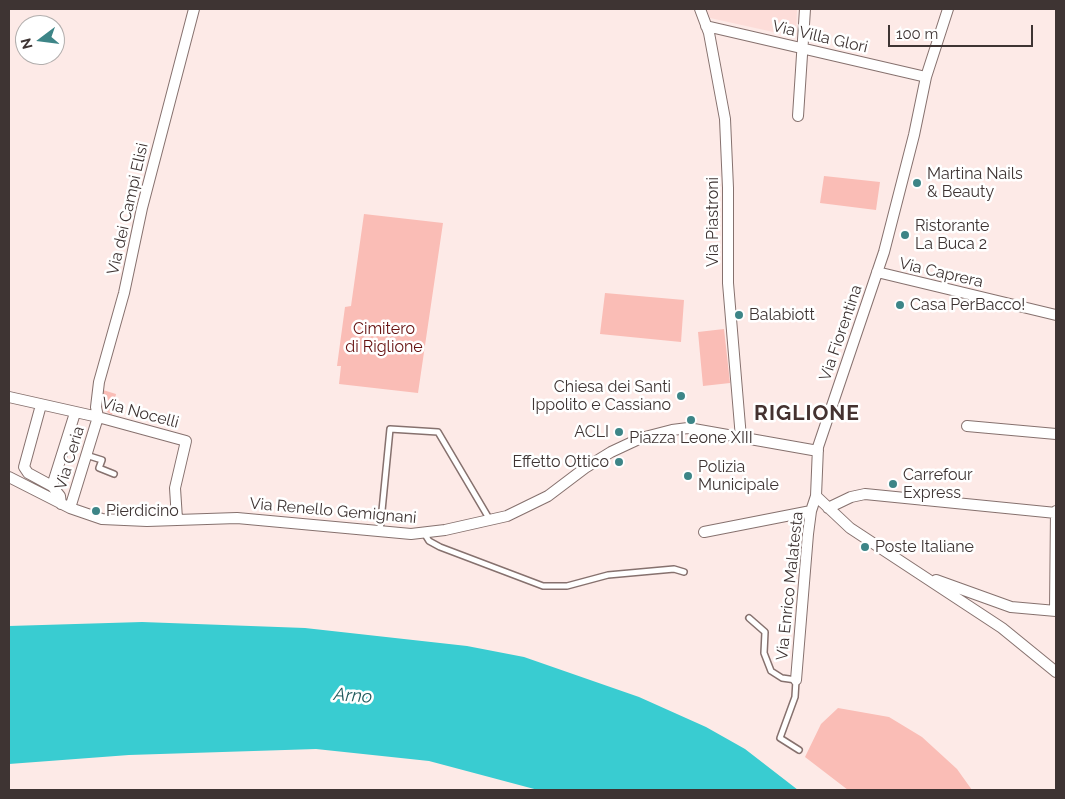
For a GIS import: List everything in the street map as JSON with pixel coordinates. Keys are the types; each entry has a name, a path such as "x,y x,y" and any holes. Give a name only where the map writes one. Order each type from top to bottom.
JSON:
{"street":[{"name":"Via dei Campi Elisi","path":"98,417 96,407 99,382 126,285 142,208 194,9"},
{"name":"Via Piastroni","path":"700,9 706,26 725,119 728,194 728,292 740,438"},
{"path":"798,116 805,9"},
{"name":"Via Fiorentina","path":"816,496 818,451 878,272 914,135 926,77 948,9"},
{"name":"Via Villa Glori","path":"706,26 926,77"},
{"name":"Via Caprera","path":"878,272 1056,315"},
{"name":"Via Nocelli","path":"9,397 98,417 186,441 175,488 177,519"},
{"path":"40,405 24,467 28,472 52,486 66,506"},
{"path":"52,486 75,413"},
{"name":"Via Ceria","path":"66,506 86,455 98,417"},
{"path":"967,426 1056,434"},
{"name":"Via Renello Gemignani","path":"9,476 66,506 102,518 124,521 237,518 380,532 424,533 490,520 536,504 602,457 641,438 688,428 818,451"},
{"path":"828,508 851,496 865,494 1056,512 1055,610 1011,607 955,585 926,577"},
{"path":"816,496 866,540 926,577 1002,628 1056,672"},
{"name":"Via Enrico Malatesta","path":"796,680 811,511 816,496"},
{"path":"704,532 811,511"}],"lane":[{"path":"380,532 390,429 438,432 490,520"},
{"path":"86,455 102,460 100,468 114,474"},
{"path":"424,533 429,541 440,547 543,586 567,586 608,575 674,569 684,572"},
{"path":"749,618 765,632 764,653 771,671 782,678 796,680 795,697 780,738 799,750"}],"shaded area":[{"path":"706,9 797,9 796,37 710,18"}],"green space":[{"path":"824,176 880,182 876,210 820,203"},
{"name":"Cimitero di Riglione","path":"364,214 443,223 418,393 339,384 341,366 337,366 345,307 351,306"},
{"path":"605,293 684,300 681,342 600,334"},
{"path":"724,329 730,383 703,386 698,332"},
{"path":"103,390 116,394 112,415 102,409"},
{"path":"838,708 889,717 922,737 957,769 972,790 848,790 805,757 821,724"}],"water":[{"name":"Arno","path":"142,622 305,628 467,646 524,657 639,697 706,727 745,749 798,790 538,790 429,761 316,749 129,755 9,764 9,626"}],"place":[{"name":"Martina Nails & Beauty","path":"917,183"},
{"name":"Ristorante La Buca 2","path":"905,235"},
{"name":"Casa PerBacco!","path":"900,305"},
{"name":"Balabiott","path":"739,315"},
{"name":"Chiesa dei Santi Ippolito e Cassiano","path":"681,396"},
{"name":"Piazza Leone XIII","path":"691,420"},
{"name":"ACLI","path":"619,432"},
{"name":"Effetto Ottico","path":"619,462"},
{"name":"Polizia Municipale","path":"688,476"},
{"name":"Carrefour Express","path":"893,484"},
{"name":"Pierdicino","path":"96,511"},
{"name":"Poste Italiane","path":"865,547"}],"district":[{"name":"RIGLIONE","path":"807,414"}]}
